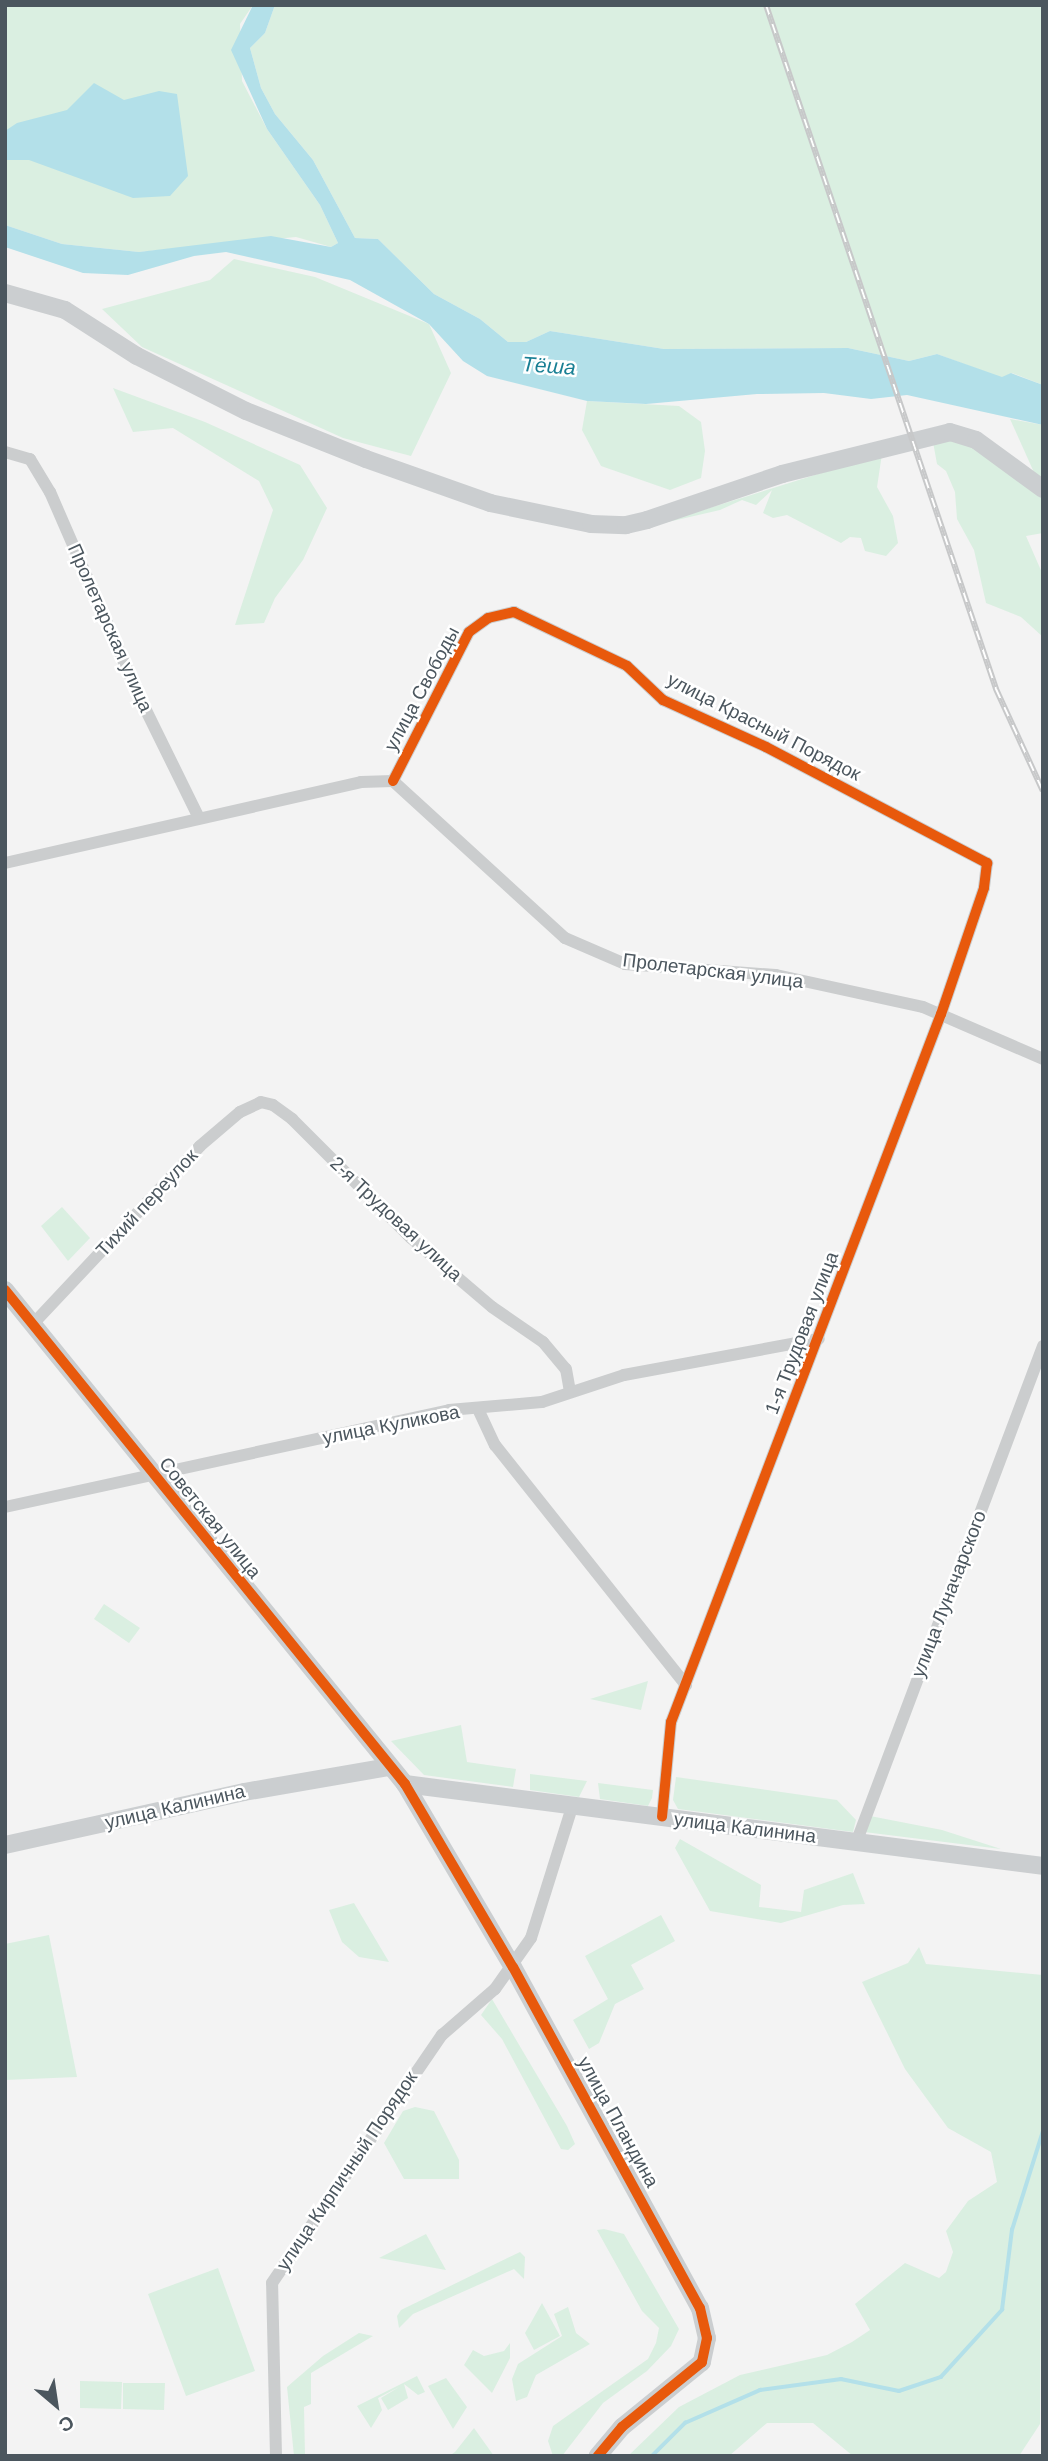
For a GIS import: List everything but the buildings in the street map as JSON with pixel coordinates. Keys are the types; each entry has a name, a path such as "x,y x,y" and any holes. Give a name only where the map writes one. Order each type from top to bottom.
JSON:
{"street":[{"path":"5,293 65,310 137,356 234,405 366,459 490,503 591,524 647,520 782,474 950,432 976,440 1043,489"},
{"name":"Пролетарская улица","path":"7,452 30,459 50,492 138,694 199,818"},
{"name":"улица Красный Порядок","path":"488,618 514,612 627,667 663,700 766,747 987,863"},
{"name":"улица Свободы","path":"5,863 361,782 393,781 469,632 488,618"},
{"name":"Пролетарская улица","path":"393,781 565,938 625,964 776,975 941,1014 1043,1059"},
{"name":"1-я Трудовая улица","path":"662,1817 671,1722 941,1014 984,888 987,863"},
{"name":"Тихий переулок","path":"33,1324 200,1146 240,1112 261,1102 273,1105"},
{"name":"2-я Трудовая улица","path":"273,1105 411,1238 492,1307 543,1342 566,1369 569,1391"},
{"name":"Советская улица","path":"5,1290 388,1768 405,1784"},
{"name":"улица Куликова","path":"5,1507 449,1410 523,1406 624,1375 819,1339"},
{"name":"улица Луначарского","path":"856,1843 1043,1346"},
{"path":"478,1409 495,1445 686,1685"},
{"name":"улица Калинина","path":"5,1845 244,1792 388,1768"},
{"name":"улица Калинина","path":"405,1784 1043,1867"},
{"name":"улица Пландина","path":"405,1784 513,1966 701,2308 708,2338 702,2362 622,2427 598,2456"},
{"name":"улица Кирпичный Порядок","path":"276,2456 272,2283 442,2035 513,1966 541,1917 573,1804"}],"green space":[{"path":"5,5 253,5 240,24 242,81 267,129 320,205 338,243 331,247 296,237 139,252 62,244 5,225"},
{"path":"275,5 1043,5 1043,385 1012,373 1002,378 937,354 909,361 848,348 664,349 550,331 526,342 508,342 480,319 434,294 378,239 355,238 313,160 275,114 261,88 250,48 265,33"},
{"path":"234,259 315,277 429,324 451,373 411,456 343,438 142,347 102,309 210,280"},
{"path":"113,388 205,422 300,465 327,508 303,560 275,598 264,623 235,625 273,510 259,481 173,428 133,432"},
{"path":"587,401 679,406 701,422 705,451 701,478 670,490 601,466 582,430"},
{"path":"1010,419 1043,425 1043,489 1041,488"},
{"path":"939,438 968,443 1043,494 1043,533 1026,536 1043,575 1043,637 1021,617 986,603 974,550 957,519 955,492 946,471 937,464 933,442"},
{"path":"882,454 877,487 893,516 898,543 886,556 865,551 861,538 850,537 841,543 787,515 773,518 763,513 772,490 756,505 742,500 720,510 655,525"},
{"path":"62,1207 90,1238 68,1261 41,1226"},
{"path":"104,1604 140,1628 129,1643 94,1619"},
{"path":"648,1681 641,1710 590,1699"},
{"path":"461,1725 467,1762 516,1769 513,1787 424,1775 391,1741"},
{"path":"530,1774 587,1781 579,1797 530,1790"},
{"path":"676,1777 837,1800 856,1820 853,1832 678,1809 673,1800"},
{"path":"598,1783 653,1790 652,1798 648,1806 600,1799"},
{"path":"870,1816 942,1830 1001,1849 864,1832"},
{"path":"680,1839 761,1885 759,1907 801,1912 804,1890 853,1873 865,1904 843,1905 781,1923 710,1911 675,1848"},
{"path":"354,1903 389,1962 359,1957 342,1942 329,1910"},
{"path":"661,1915 675,1941 631,1965 644,1989 615,2004 599,2043 589,2049 573,2020 608,1999 585,1956"},
{"path":"49,1935 77,2077 5,2080 5,1944"},
{"path":"919,1947 926,1964 1043,1975 1040,2424 1019,2456 853,2456 813,2423 767,2423 729,2456 628,2456 679,2407 740,2375 827,2355 870,2330 855,2304 905,2263 939,2278 946,2272 953,2252 946,2231 968,2201 997,2182 991,2152 948,2128 905,2069 862,1982 908,1963"},
{"path":"492,1999 567,2126 575,2144 568,2150 561,2149 502,2039 481,2015"},
{"path":"415,2107 434,2111 459,2160 459,2179 404,2179 384,2143 403,2111"},
{"path":"597,2230 624,2234 679,2329 671,2346 647,2371 603,2403 562,2456 553,2456 548,2441 553,2426 648,2359 656,2343 659,2328 642,2311"},
{"path":"426,2234 446,2270 379,2258"},
{"path":"520,2252 525,2257 524,2279 514,2269 413,2314 399,2328 397,2316 401,2310"},
{"path":"218,2268 255,2371 186,2396 148,2294"},
{"path":"542,2303 560,2336 534,2350 525,2333"},
{"path":"568,2307 576,2333 590,2344 536,2375 527,2397 516,2401 512,2379 518,2364 562,2336 554,2314"},
{"path":"359,2333 373,2336 311,2373 311,2404 304,2407 305,2456 294,2456 287,2387 323,2356"},
{"path":"510,2343 510,2358 492,2393 464,2365 473,2350 484,2356 504,2351"},
{"path":"417,2376 425,2392 418,2395 404,2384 408,2398 388,2410 381,2398 399,2387 378,2398 382,2410 371,2428 357,2406"},
{"path":"446,2378 467,2407 453,2429 428,2386"},
{"path":"80,2381 122,2382 121,2409 80,2408"},
{"path":"123,2383 165,2383 164,2410 123,2409"},
{"path":"474,2428 494,2456 449,2456 455,2452"}],"water":[{"name":"Тёша","path":"253,5 275,5 265,33 250,48 261,88 275,114 313,160 355,238 378,239 434,294 480,319 508,342 526,342 550,331 664,349 848,348 909,361 937,354 1002,377 1011,373 1043,385 1043,425 907,395 871,399 824,393 757,394 646,404 587,401 487,376 463,361 429,324 350,280 226,252 194,256 128,275 83,273 5,247 5,225 62,244 139,252 271,236 331,247 338,243 320,205 267,129 231,50"},
{"path":"94,83 124,100 159,91 177,94 188,176 170,196 133,198 29,160 5,160 5,131 17,123 67,110"}],"waterway":[{"path":"652,2456 685,2423 760,2390 841,2379 899,2391 941,2377 1002,2310 1012,2230 1043,2131"}],"railway":[{"path":"766,5 996,689 1043,791"}],"cycle path":[{"path":"393,781 469,632 488,618 514,612 627,666 663,700 766,747 987,863 984,888 941,1014 671,1722 662,1817"},
{"path":"5,1290 405,1784 513,1967 700,2308 707,2338 702,2362 622,2427 598,2456"}]}
